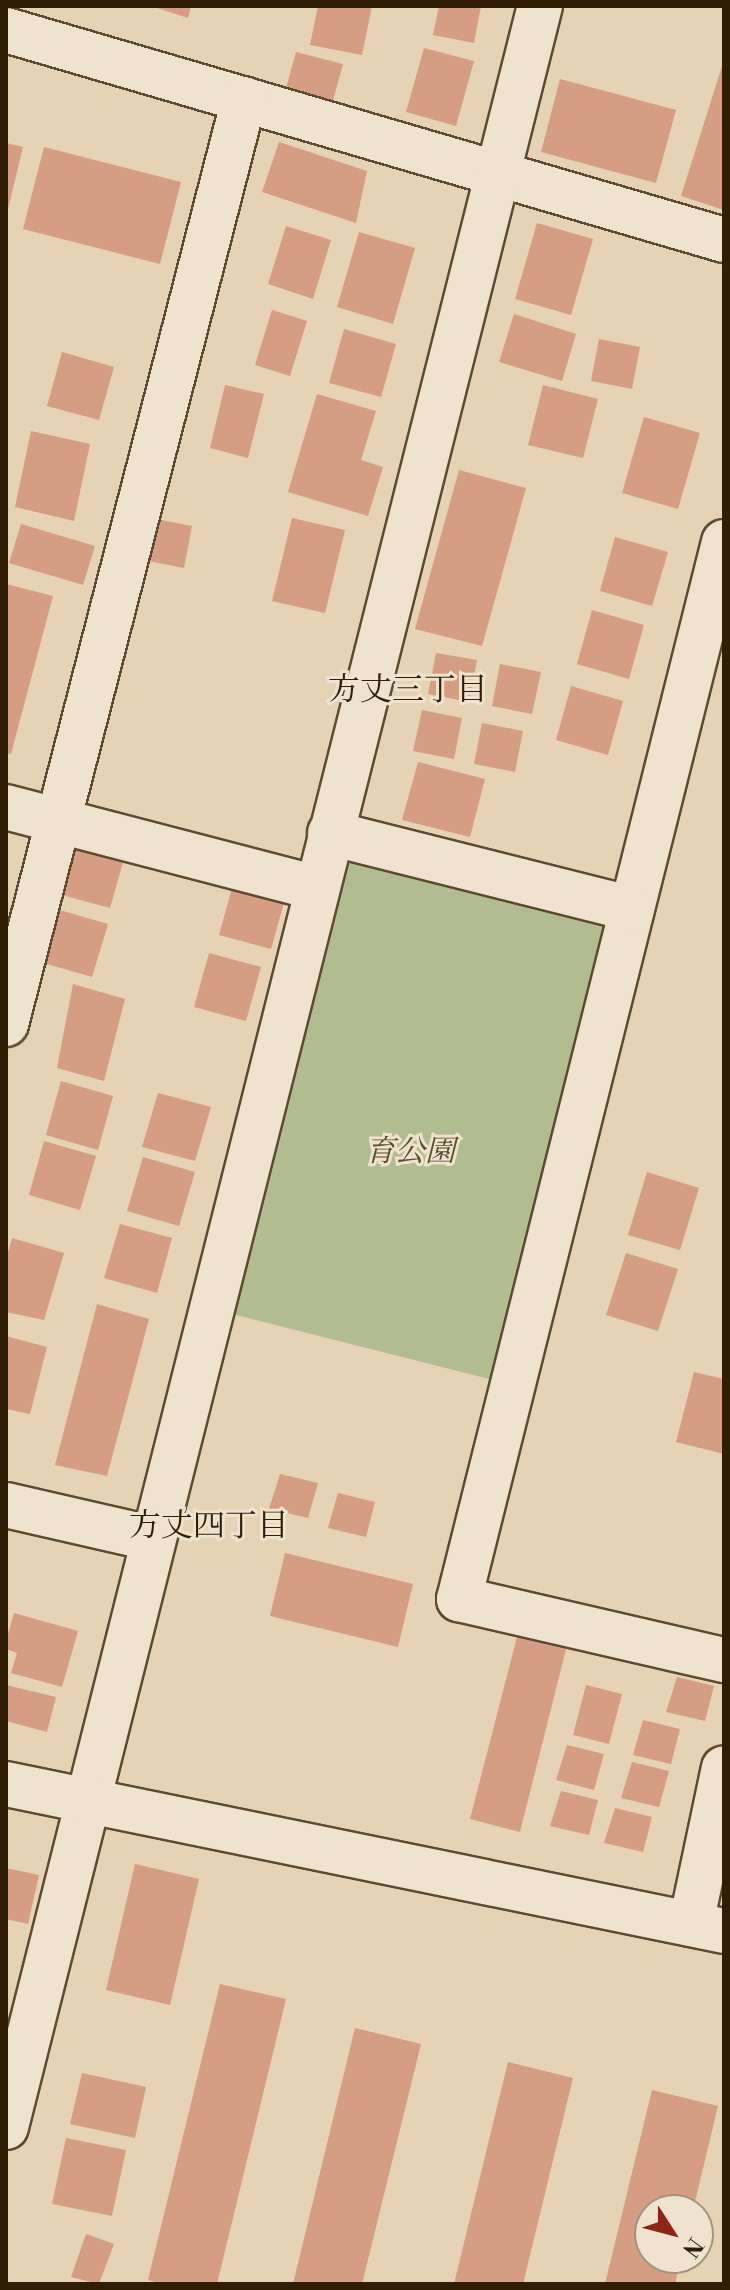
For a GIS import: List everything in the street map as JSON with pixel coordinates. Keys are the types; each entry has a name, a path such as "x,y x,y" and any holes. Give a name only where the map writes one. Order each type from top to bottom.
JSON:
{"street":[{"path":"8,2111 150,1538 540,6"},
{"path":"6,30 724,240"},
{"path":"6,1024 244,99"},
{"path":"724,542 459,1599 724,1660"},
{"path":"6,807 316,888"},
{"path":"330,833 632,909"},
{"path":"6,1505 150,1538"},
{"path":"6,1784 708,1928 724,1768"}],"green space":[{"name":"育公園","path":"330,833 629,923 513,1385 209,1308"}],"building":[{"path":"151,6 191,6 188,18"},
{"path":"318,6 372,6 362,55 310,45"},
{"path":"439,6 481,6 474,43 433,35"},
{"path":"424,48 474,61 456,126 406,112"},
{"path":"296,52 343,64 332,104 285,92"},
{"path":"724,64 724,210 681,196"},
{"path":"560,79 676,110 656,183 541,152"},
{"path":"279,142 367,171 356,223 262,192"},
{"path":"6,143 23,147 7,213 6,213"},
{"path":"44,147 181,182 160,264 23,229"},
{"path":"537,223 593,239 571,315 515,299"},
{"path":"286,226 331,240 313,299 268,284"},
{"path":"359,232 415,248 393,324 337,307"},
{"path":"272,310 307,321 290,376 255,365"},
{"path":"514,314 576,334 562,381 499,362"},
{"path":"344,329 396,344 381,397 329,383"},
{"path":"599,339 640,347 632,389 591,381"},
{"path":"62,352 114,367 99,420 47,406"},
{"path":"225,385 264,394 248,458 210,448"},
{"path":"543,385 598,399 583,458 528,445"},
{"path":"317,394 376,411 361,460 383,467 368,516 288,492"},
{"path":"644,417 700,433 678,509 622,493"},
{"path":"31,431 90,444 74,521 15,507"},
{"path":"459,470 526,488 482,646 415,629"},
{"path":"151,518 192,526 184,568 143,560"},
{"path":"292,518 345,530 325,613 272,601"},
{"path":"21,524 95,546 83,585 9,563"},
{"path":"615,537 668,552 652,606 600,591"},
{"path":"6,584 53,596 11,754 6,753"},
{"path":"592,610 644,625 629,679 577,664"},
{"path":"436,653 477,660 469,702 428,694"},
{"path":"500,664 541,672 532,714 492,706"},
{"path":"571,686 623,701 608,755 556,740"},
{"path":"422,710 462,718 454,759 413,751"},
{"path":"482,723 523,731 515,772 474,764"},
{"path":"418,762 485,779 470,837 402,820"},
{"path":"73,840 125,855 110,908 58,894"},
{"path":"234,881 286,896 271,949 219,935"},
{"path":"56,909 108,924 92,977 40,962"},
{"path":"209,953 261,967 246,1021 194,1007"},
{"path":"73,984 125,999 104,1081 57,1068"},
{"path":"61,1081 113,1096 98,1150 46,1135"},
{"path":"158,1093 211,1107 195,1161 142,1147"},
{"path":"44,1141 96,1156 80,1210 29,1195"},
{"path":"143,1157 195,1172 179,1226 127,1211"},
{"path":"647,1172 699,1188 680,1250 628,1235"},
{"path":"120,1224 172,1238 157,1293 104,1278"},
{"path":"12,1238 64,1253 44,1320 6,1312 6,1260"},
{"path":"626,1253 678,1269 658,1331 606,1315"},
{"path":"97,1304 149,1319 107,1476 55,1465"},
{"path":"6,1336 47,1347 30,1414 6,1409"},
{"path":"694,1372 724,1379 724,1454 676,1442"},
{"path":"280,1474 318,1483 308,1518 269,1509"},
{"path":"338,1493 375,1502 366,1537 328,1528"},
{"path":"285,1553 413,1584 398,1647 270,1616"},
{"path":"14,1613 78,1631 62,1687 11,1673 17,1653 6,1649 6,1641"},
{"path":"517,1637 566,1649 520,1832 470,1819"},
{"path":"677,1677 714,1686 705,1721 666,1712"},
{"path":"6,1685 56,1697 47,1732 6,1721"},
{"path":"586,1685 622,1694 609,1744 573,1735"},
{"path":"643,1720 680,1729 671,1764 633,1755"},
{"path":"567,1745 604,1754 594,1790 556,1780"},
{"path":"632,1762 669,1771 659,1807 621,1798"},
{"path":"561,1791 598,1800 589,1835 550,1826"},
{"path":"615,1808 652,1817 643,1852 604,1843"},
{"path":"135,1864 199,1879 170,2005 106,1990"},
{"path":"6,1868 39,1875 28,1924 6,1919"},
{"path":"220,1984 286,1999 217,2284 163,2284 148,2280"},
{"path":"355,2028 421,2044 362,2284 293,2284"},
{"path":"508,2062 573,2078 523,2284 454,2284"},
{"path":"82,2073 146,2087 135,2138 70,2124"},
{"path":"652,2090 718,2106 697,2194 634,2194 634,2274 677,2274 675,2284 605,2284"},
{"path":"66,2138 126,2150 112,2216 52,2204"},
{"path":"86,2234 114,2244 99,2284 71,2277"}],"district":[{"name":"方丈三丁目","path":"408,690"},
{"name":"方丈四丁目","path":"209,1526"}]}
